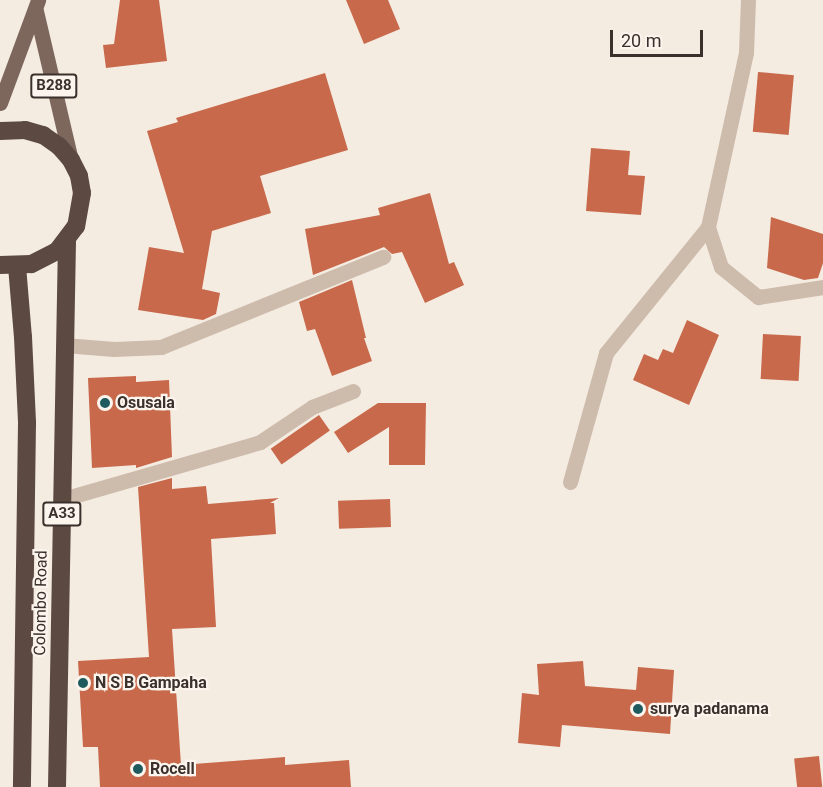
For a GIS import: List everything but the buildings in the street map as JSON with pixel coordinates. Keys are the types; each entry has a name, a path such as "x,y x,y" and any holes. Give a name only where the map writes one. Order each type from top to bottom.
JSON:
{"highway":[{"path":"0,131 25,130 44,135 59,146 71,160 82,193 76,226 67,240 45,258 8,265"},
{"name":"Colombo Road","path":"57,787 67,240"},
{"name":"Colombo Road","path":"8,265 23,337 27,423 22,787"}],"main road":[{"name":"B288","path":"0,103 37,5"},
{"name":"B288","path":"37,5 71,160"}],"street":[{"path":"570,482 606,353 708,227 746,52 748,0"},
{"path":"708,227 721,267 758,297 823,287"},
{"path":"64,345 114,349 161,347 382,257"},
{"path":"63,499 260,442 312,407 353,391"}],"place":[{"name":"Osusala","path":"105,403"},
{"name":"N S B Gampaha","path":"83,683"},
{"name":"surya padanama","path":"638,709"},
{"name":"Rocell","path":"138,769"}]}
